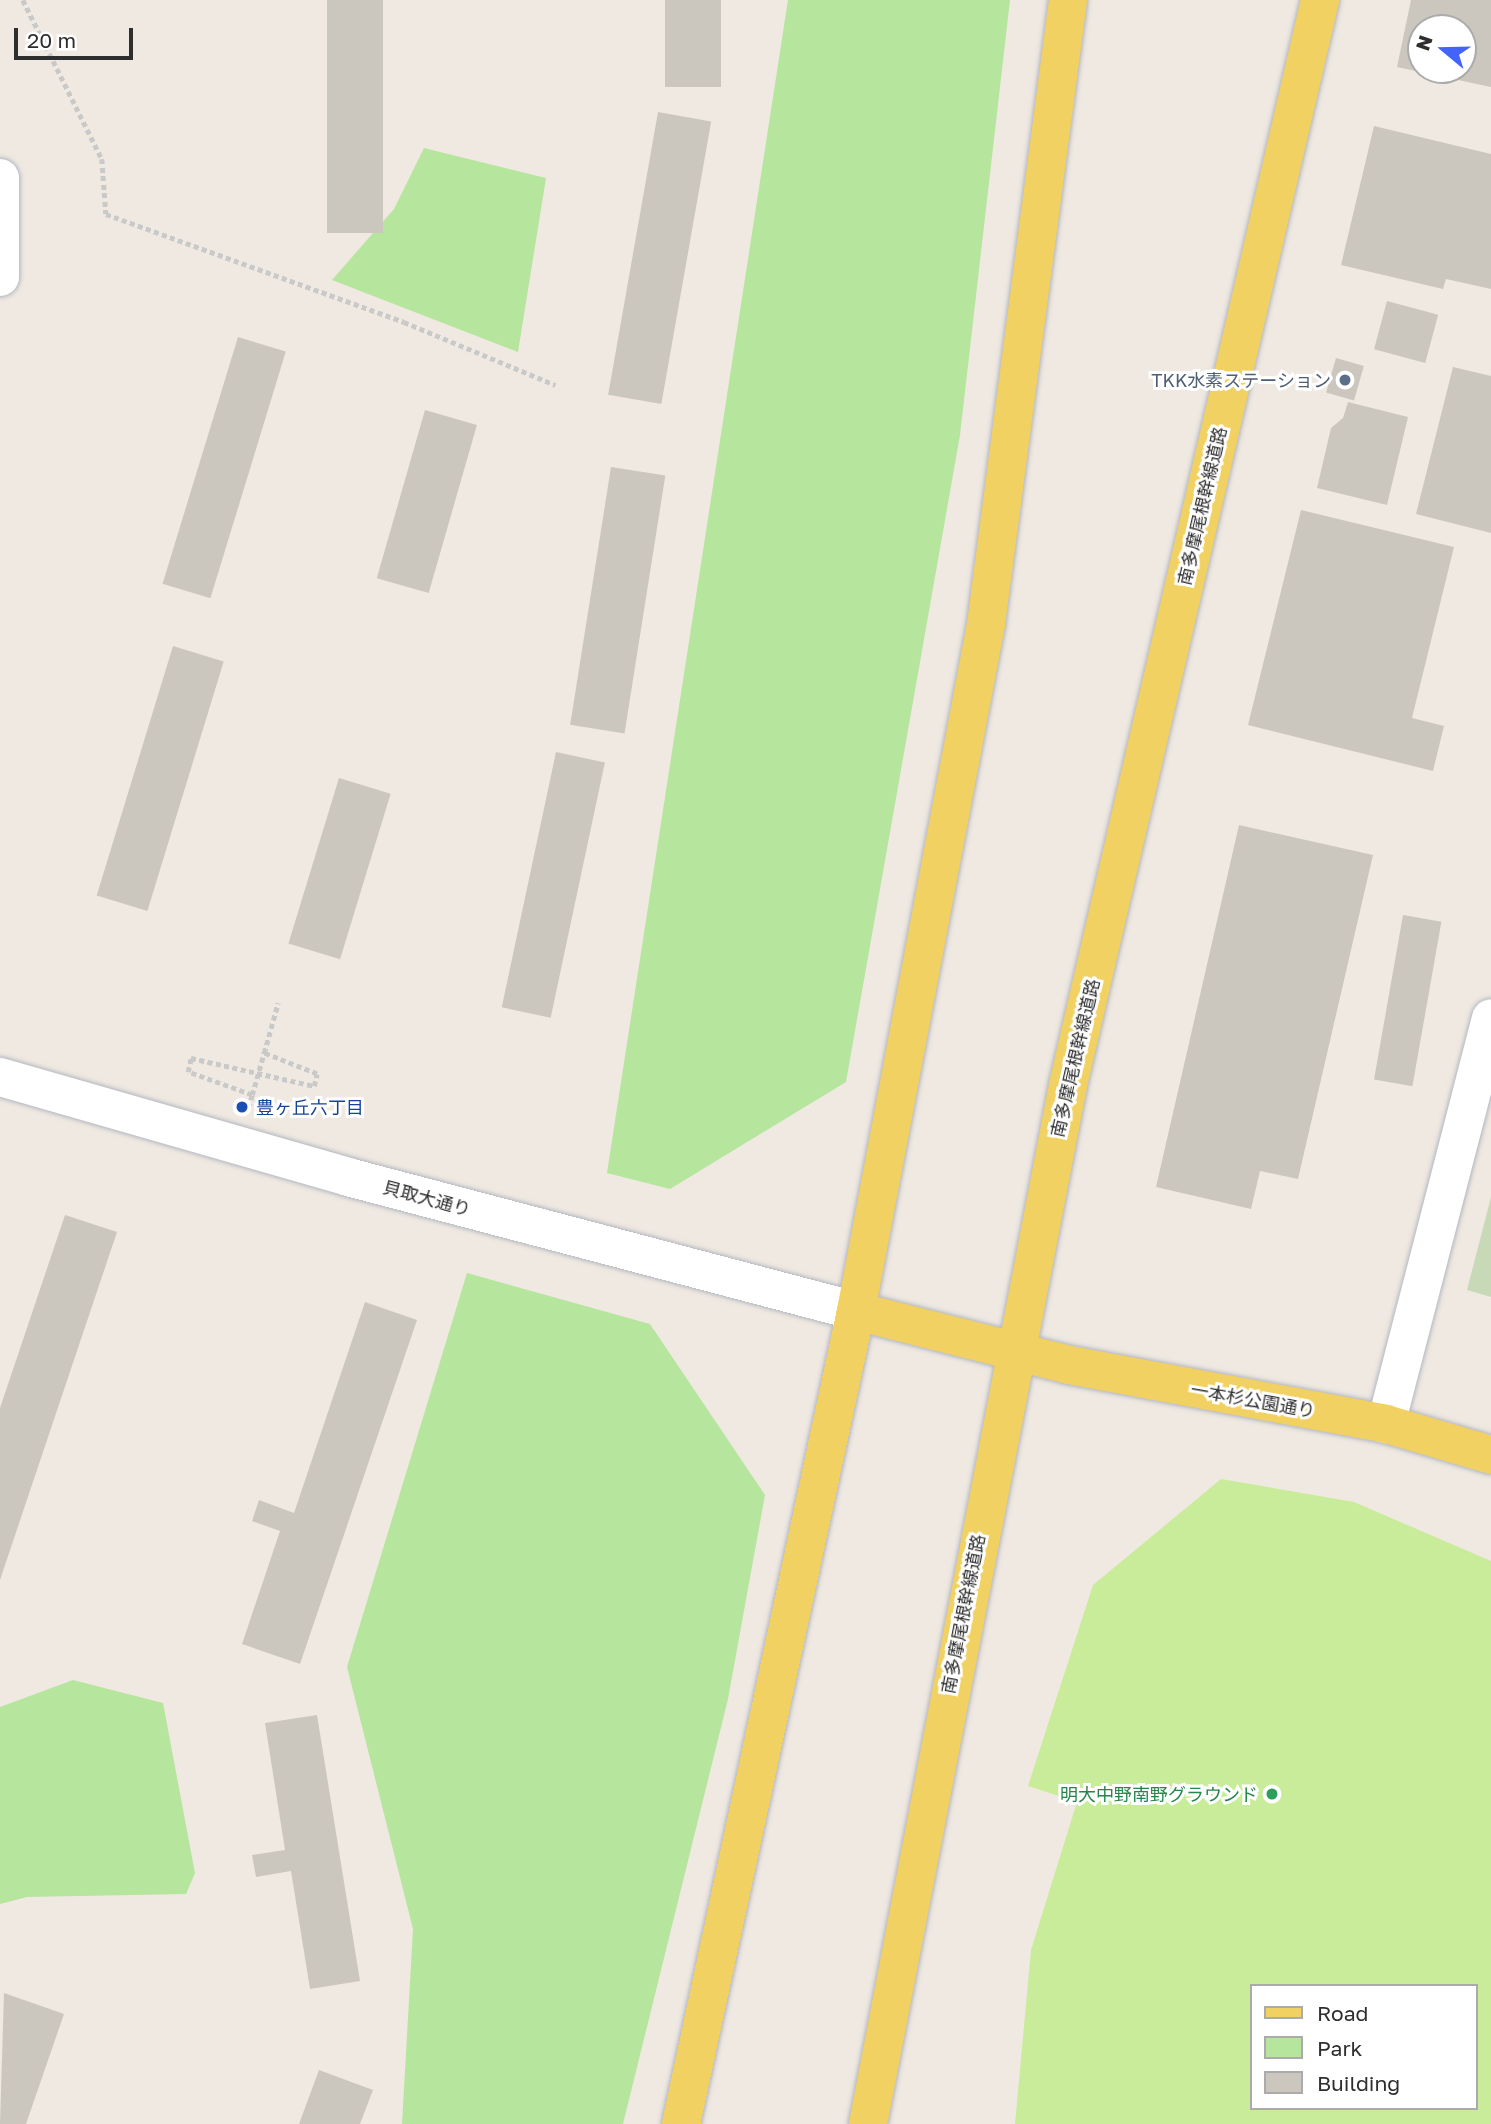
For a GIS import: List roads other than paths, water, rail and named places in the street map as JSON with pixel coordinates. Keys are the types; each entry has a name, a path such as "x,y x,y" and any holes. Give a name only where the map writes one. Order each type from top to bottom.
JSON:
{"main road":[{"path":"681,2124 856,1311 986,624 1068,0"},
{"name":"南多摩尾根幹線道路","path":"868,2124 1013,1352 1068,1085 1320,0"},
{"name":"一本杉公園通り","path":"856,1311 1013,1352 1386,1424 1491,1455"}],"street":[{"path":"0,178 0,277"},
{"path":"1386,1424 1491,1018"},
{"name":"貝取大通り","path":"0,1077 348,1177 856,1311"}],"place":[{"name":"TKK水素ステーション","path":"1345,380"},
{"name":"豊ヶ丘六丁目","path":"242,1107"},
{"name":"明大中野南野グラウンド","path":"1272,1794"}]}
